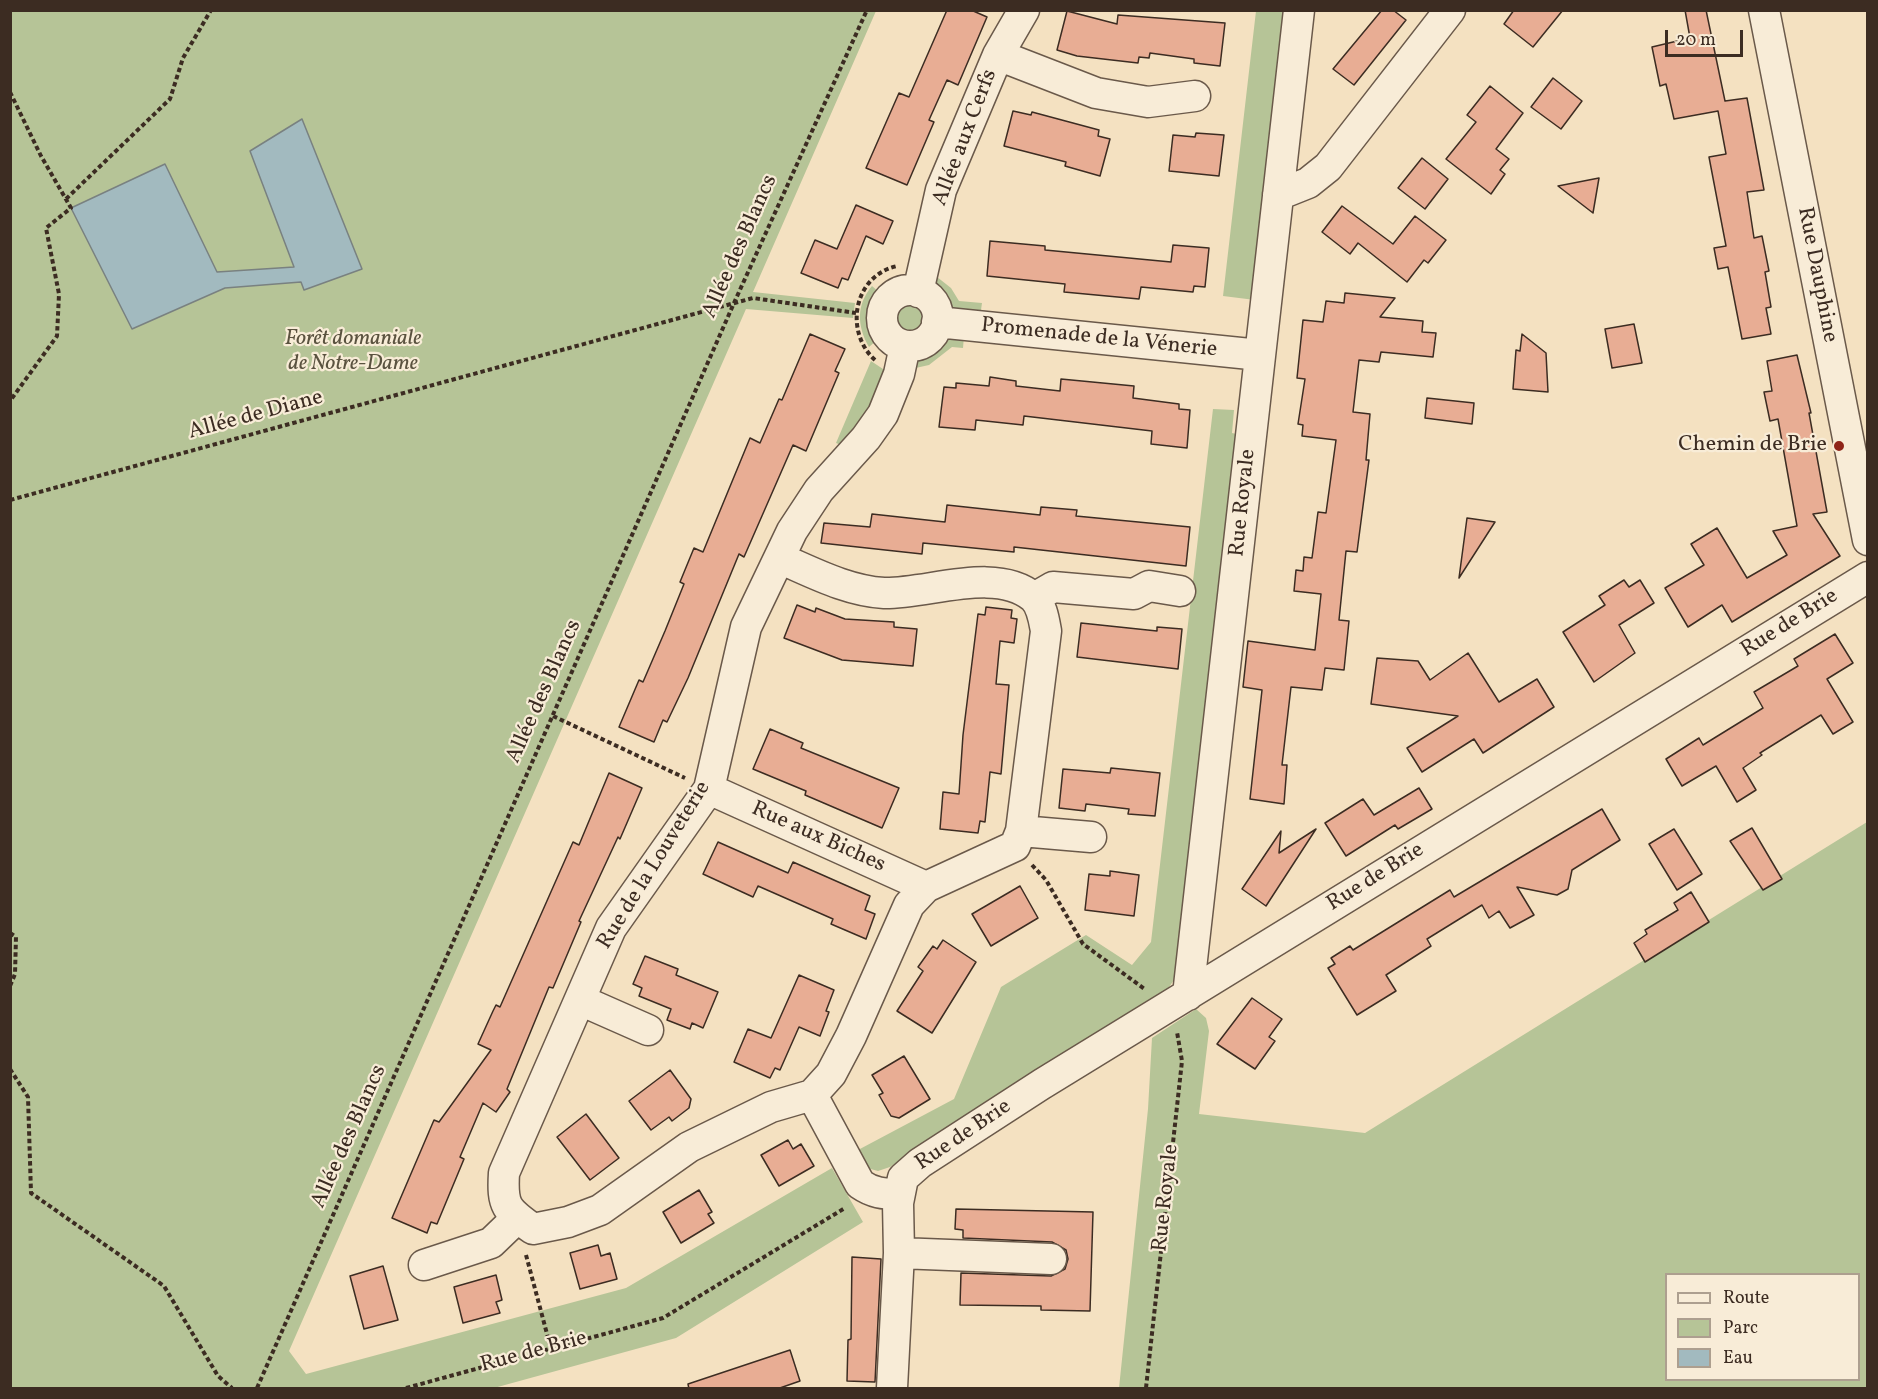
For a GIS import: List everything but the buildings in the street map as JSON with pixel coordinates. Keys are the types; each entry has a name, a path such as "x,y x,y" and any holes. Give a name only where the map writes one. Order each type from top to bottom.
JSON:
{"street":[{"name":"Allée aux Cerfs","path":"921,278 941,190 998,55 1024,10"},
{"name":"Rue Royale","path":"1177,1003 1260,355 1299,10"},
{"path":"1278,195 1308,183 1328,167 1450,10"},
{"name":"Rue Dauphine","path":"1764,10 1868,540"},
{"name":"Allée aux Cerfs","path":"998,55 1096,93 1148,102 1195,96"},
{"path":"921,278 933,303 937,322 930,338 902,359 882,324 882,316 888,301 894,295 910,291 921,278"},
{"name":"Promenade de la Vénerie","path":"937,322 1260,355"},
{"name":"Rue de la Louveterie","path":"525,1223 503,1199 504,1173 611,928 709,789 746,627 792,531 819,490 866,438 883,414 902,359"},
{"path":"779,558 842,585 883,593 976,582 1011,585 1034,598 1042,613 1046,631 1018,838"},
{"name":"Rue de Brie","path":"885,1192 920,1163 1868,577"},
{"path":"1034,598 1053,587 1134,594 1149,586 1180,591"},
{"name":"Rue aux Biches","path":"709,789 926,886"},
{"path":"424,1265 491,1243 525,1223 568,1222 600,1210 689,1147 771,1107 812,1095 831,1074 909,905 926,886 1018,838 1091,837"},
{"path":"580,1000 648,1030"},
{"path":"812,1095 846,1162 860,1184 885,1192 900,1253 892,1389"},
{"path":"900,1253 1051,1259"}],"path":[{"path":"66,199 170,99 183,58 211,10"},
{"name":"Allée des Blancs","path":"257,1389 734,303 867,10"},
{"path":"10,92 71,208 46,228 58,294 57,336 10,401"},
{"path":"902,359 879,363 860,341 856,313 862,292 880,274 908,264 921,278"},
{"name":"Allée de Diane","path":"10,500 753,298 856,313"},
{"path":"553,716 709,789"},
{"path":"1018,838 1046,880 1083,944 1154,996 1177,1003"},
{"path":"10,933 16,938 15,974 10,986"},
{"name":"Rue Royale","path":"1146,1389 1182,1061 1177,1003"},
{"path":"10,1069 28,1097 31,1193 164,1286 218,1376 232,1389"},
{"name":"Rue de Brie","path":"406,1389 663,1318 844,1208 860,1211 885,1192"},
{"path":"525,1223 525,1250 551,1348"}],"green space":[{"name":"Forêt domaniale de Notre-Dame","path":"10,11 876,11 753,292 855,303 853,318 746,309 289,1351 306,1374 626,1288 832,1168 863,1222 676,1338 494,1388 11,1388"},
{"path":"1256,11 1288,11 1255,300 1223,296"},
{"path":"932,273 951,288 959,301 982,303 981,310 976,314 950,309 944,295 930,284"},
{"path":"872,286 880,293 871,316 872,328 877,340 869,347 862,331 860,316 863,301"},
{"path":"910,303 921,307 925,318 921,329 910,333 899,329 895,318 899,307"},
{"path":"948,335 964,336 963,348 952,347 929,365 911,369 913,358 934,350"},
{"path":"871,361 889,373 876,405 841,445 836,443"},
{"path":"1213,409 1234,410 1232,433 1241,435 1176,977 1165,993 890,1167 878,1171 867,1168 858,1150 954,1099 1001,987 1086,935 1132,965 1151,942"},
{"path":"1867,822 1867,1388 1119,1388 1148,1109 1152,1038 1196,1009 1206,1018 1209,1031 1199,1114 1365,1133"}],"water":[{"path":"302,119 362,269 304,290 301,282 225,288 132,329 71,208 165,164 217,272 294,267 250,151"}],"place":[{"name":"Chemin de Brie","path":"1839,446"}]}
